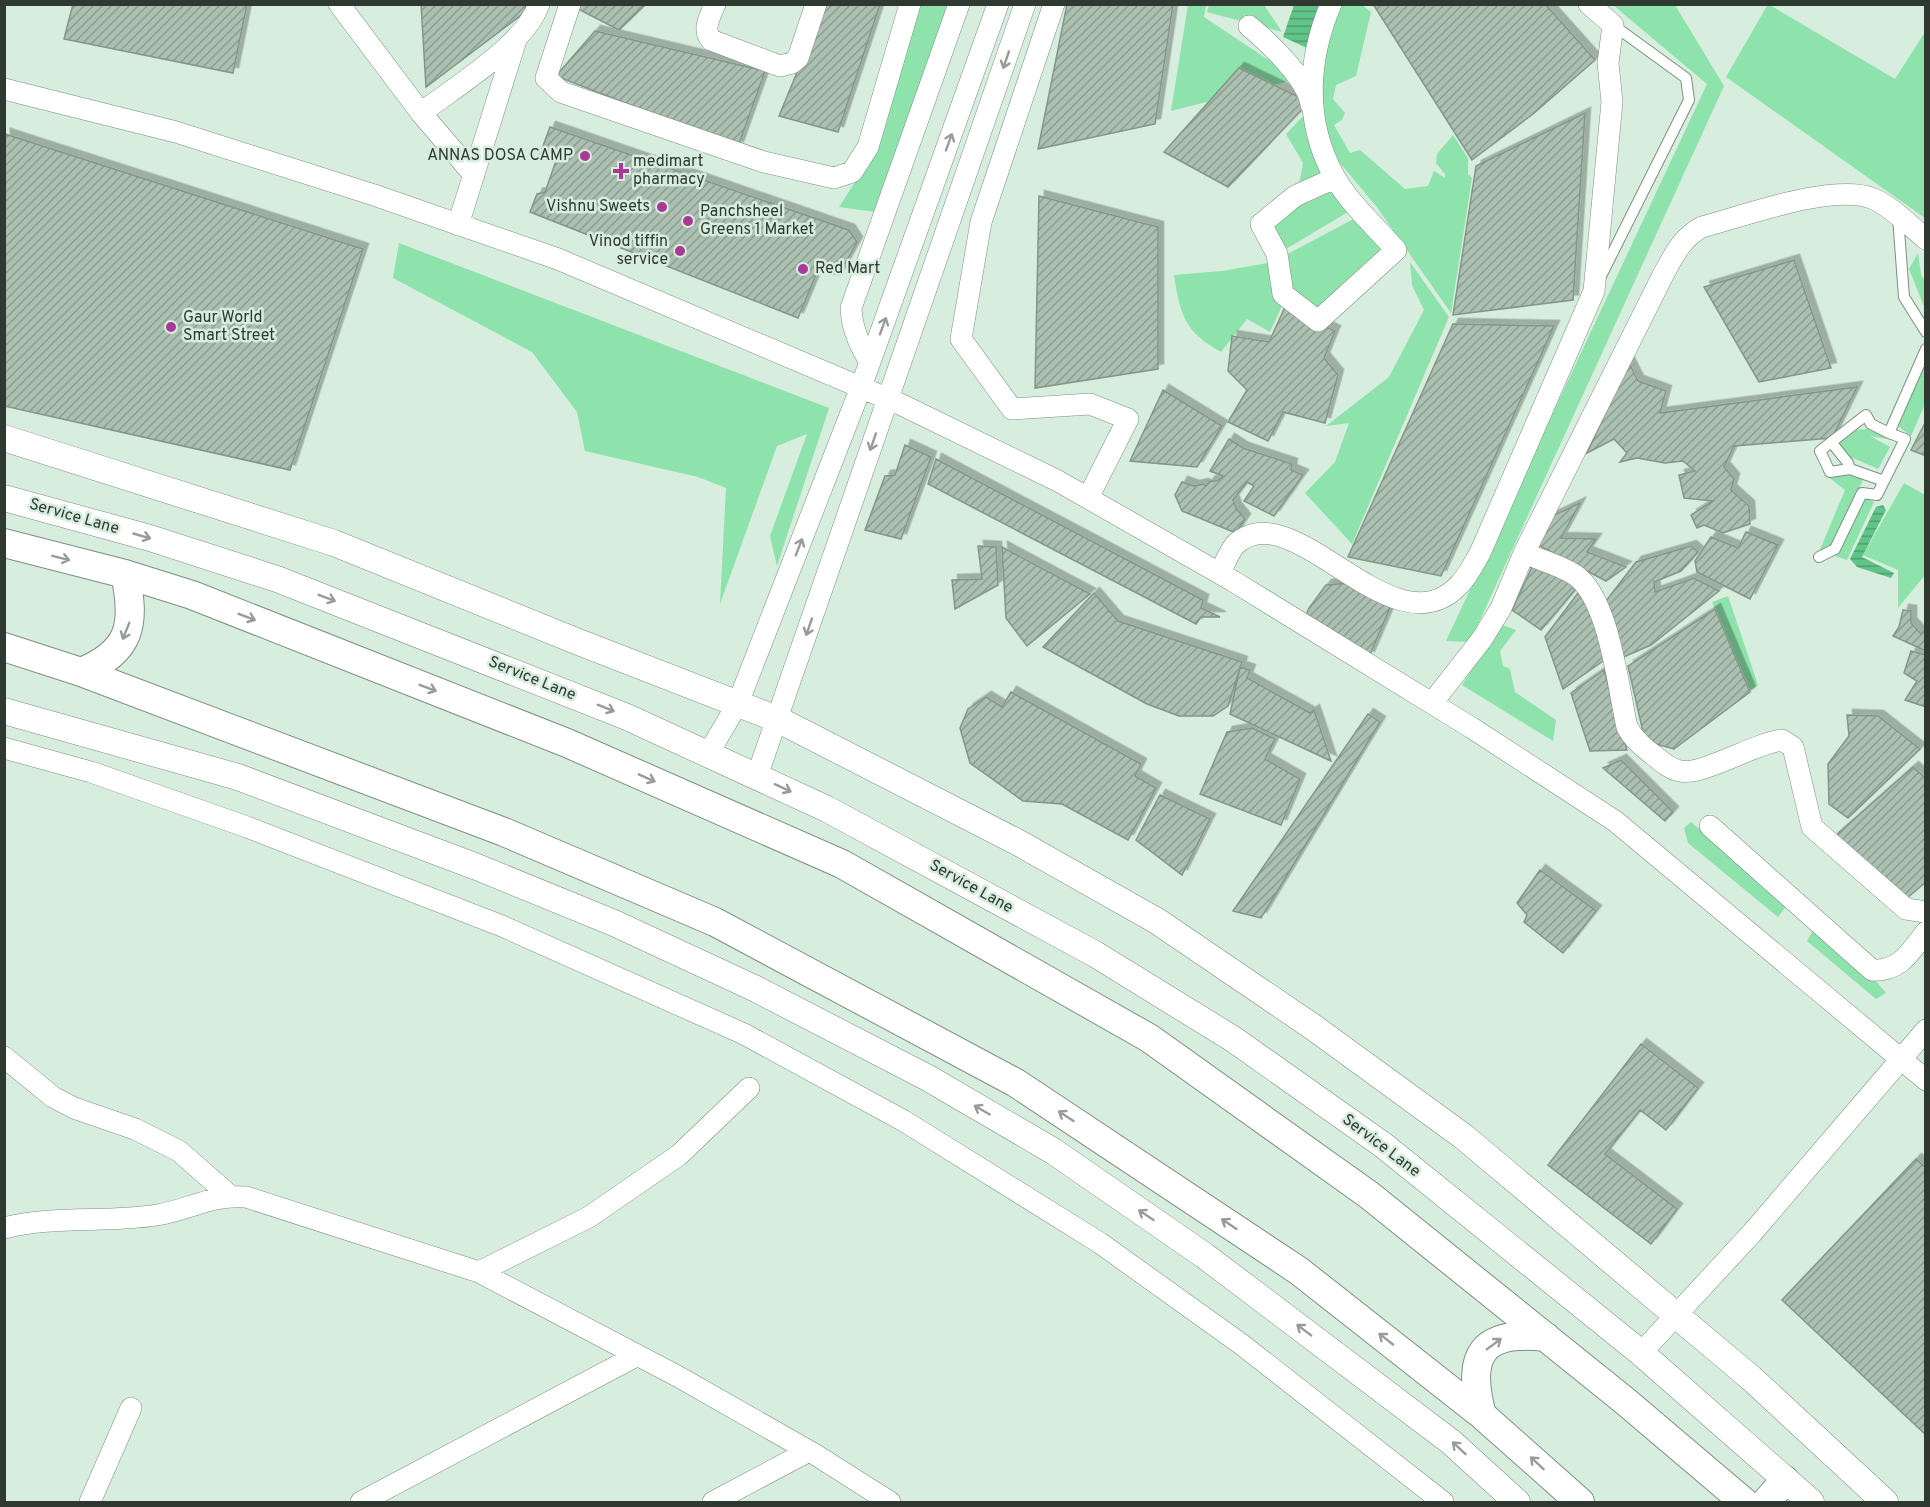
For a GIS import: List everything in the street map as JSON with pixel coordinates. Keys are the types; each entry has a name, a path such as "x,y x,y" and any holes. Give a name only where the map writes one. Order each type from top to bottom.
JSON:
{"main road":[{"path":"4,543 125,574 192,595 567,743 843,864 1149,1038 1369,1195 1625,1401 1744,1503"},
{"path":"81,672 103,664 115,653 128,630 130,598 125,574"},
{"path":"4,647 81,672 504,832 715,922 1016,1083 1299,1271 1482,1415 1580,1503"},
{"path":"1482,1415 1474,1385 1478,1358 1490,1345 1503,1337 1546,1337"},
{"path":"1766,1503 1785,1480"}],"street":[{"path":"339,4 421,113 474,175"},
{"path":"421,113 516,39 530,24 539,4"},
{"path":"570,4 546,78 561,92 764,162 834,178 852,172 868,147 910,4"},
{"path":"715,4 706,27 711,40 780,66 792,63 798,58 816,4"},
{"path":"870,362 858,341 852,324 850,308 959,4"},
{"path":"708,754 738,703 861,387 998,4"},
{"path":"894,402 1025,4"},
{"path":"757,776 1042,4"},
{"path":"1054,4 981,222 961,339 1012,409 1090,404 1128,419 1088,498"},
{"path":"1312,119 1318,35 1331,4"},
{"path":"1220,573 1235,546 1256,533 1281,534 1390,597 1414,604 1440,598 1460,585 1480,553 1594,291 1612,102 1608,63 1613,25 1589,4"},
{"path":"1249,26 1278,51 1302,85 1310,99 1312,119 1335,178 1396,250 1318,321 1282,294 1277,254 1261,224 1296,196 1335,178"},
{"path":"458,225 516,39"},
{"path":"4,89 176,132 558,259 861,387 1088,498 1220,573 1432,703 1615,821 1926,1080"},
{"path":"1432,703 1482,639 1501,608 1524,553 1662,277 1689,234 1702,227 1825,194 1851,194 1874,199 1926,238"},
{"path":"4,438 334,543 581,643 777,718 1019,843 1157,921 1312,1027 1464,1137 1751,1378 1885,1503"},
{"name":"Service Lane","path":"4,498 150,538 277,579 616,712 827,809 1095,954 1233,1039 1383,1145 1641,1353 1811,1503"},
{"path":"1524,553 1575,575 1589,588 1602,612 1627,727 1633,739 1670,768 1682,772 1700,769 1768,742 1782,740 1793,747 1812,827 1906,909 1926,912"},
{"path":"4,711 238,777 477,867 614,923 754,988 918,1073 1053,1151 1205,1256 1452,1442 1517,1503"},
{"path":"4,748 92,772 247,827 502,926 744,1034 904,1121 1100,1243 1241,1344 1443,1503"},
{"path":"1710,826 1872,970 1884,971 1899,966 1926,932"},
{"path":"1641,1353 1752,1233 1899,1058 1926,1030"},
{"path":"4,1057 53,1097 135,1129 179,1151 229,1195"},
{"path":"478,1272 589,1217 679,1155 749,1088"},
{"path":"4,1228 157,1215 229,1195 246,1197 478,1272 679,1377 809,1451 890,1503"},
{"path":"361,1503 636,1356"},
{"path":"90,1503 131,1408"},
{"path":"713,1503 809,1451"}],"lane":[{"path":"1594,291 1689,100 1686,78 1613,25"},
{"path":"1898,217 1904,297 1926,332"},
{"path":"1889,433 1926,349"},
{"path":"1819,557 1835,549 1862,493 1877,495 1884,481 1905,439 1871,424 1866,415 1820,451 1830,472 1850,469 1884,481"},
{"path":"1832,443 1850,469"}],"shaded area":[{"path":"1768,4 1895,79 1925,32 1925,218 1726,77"},
{"path":"921,5 947,5 875,212 839,207 870,159"},
{"path":"1188,5 1206,5 1204,17 1297,79 1171,111"},
{"path":"1209,5 1264,5 1282,32 1207,12"},
{"path":"1294,5 1324,5 1309,49 1283,37"},
{"path":"1334,5 1362,5 1371,12 1356,76 1336,85 1333,99 1345,113 1342,120 1334,125 1350,153 1360,150 1405,189 1428,186 1434,171 1445,178 1445,174 1436,163 1437,154 1453,135 1468,158 1468,174 1472,178 1451,313 1376,206 1324,144 1319,66"},
{"path":"1613,5 1675,5 1724,86 1470,642 1446,641 1707,84"},
{"path":"1306,113 1328,177 1298,191 1303,163 1286,134"},
{"path":"1337,186 1353,209 1281,252 1265,225 1293,202"},
{"path":"1361,215 1394,248 1316,317 1285,289 1282,257"},
{"path":"399,243 829,408 777,566 770,536 807,434 777,446 720,604 726,488 698,477 585,451 577,412 532,352 393,278"},
{"path":"1918,253 1921,274 1925,282 1925,309 1909,269"},
{"path":"1273,262 1282,306 1270,332 1247,319 1221,352 1199,337 1182,312 1174,275 1222,271"},
{"path":"1410,262 1449,317 1352,544 1305,493 1335,462 1349,423 1326,426 1389,377 1424,310 1412,285"},
{"path":"1925,363 1925,404 1911,436 1898,426"},
{"path":"1868,429 1892,440 1870,436 1890,447 1878,469 1853,458 1851,462 1835,443 1852,430"},
{"path":"1847,472 1863,480 1829,550 1819,552 1845,490 1827,476"},
{"path":"1904,483 1925,495 1925,575 1898,608 1898,570 1863,555"},
{"path":"1864,498 1874,502 1847,560 1835,556"},
{"path":"1883,505 1886,510 1862,557 1894,573 1891,578 1857,567 1850,559 1876,507"},
{"path":"1728,596 1758,685 1750,690 1712,602"},
{"path":"1500,624 1516,630 1500,651 1503,666 1510,669 1515,692 1556,720 1553,741 1462,685"},
{"path":"1691,822 1788,904 1778,917 1688,843 1684,828"},
{"path":"1812,932 1822,933 1871,975 1886,993 1876,999 1807,941"}],"building":[{"path":"73,4 247,4 233,73 64,39"},
{"path":"421,4 526,4 524,13 426,87"},
{"path":"580,4 646,4 619,30 578,9"},
{"path":"828,4 880,4 838,132 779,116 824,7"},
{"path":"1067,4 1173,4 1155,124 1038,149"},
{"path":"1373,4 1545,4 1595,60 1533,114 1472,160"},
{"path":"595,31 765,71 738,147 556,76"},
{"path":"1239,68 1309,102 1228,187 1164,152"},
{"path":"1585,113 1573,300 1453,315 1476,166"},
{"name":"Panchsheel Greens 1 Market","path":"550,127 849,230 857,242 839,275 818,270 798,318 530,212 537,194 545,192 556,161 539,157"},
{"name":"Gaur World Smart Street","path":"5,134 363,249 290,470 4,406"},
{"path":"1039,196 1158,227 1158,369 1035,388"},
{"path":"1794,260 1831,368 1759,382 1704,287"},
{"path":"1285,307 1335,331 1324,358 1338,375 1325,423 1283,412 1268,441 1228,422 1247,390 1228,371 1232,336 1269,342"},
{"path":"1453,324 1554,326 1441,576 1348,557"},
{"path":"1629,363 1638,381 1666,391 1660,413 1857,387 1832,438 1734,446 1724,467 1734,479 1731,490 1749,506 1750,524 1723,533 1704,525 1697,528 1691,515 1713,501 1684,498 1679,475 1695,471 1683,461 1665,463 1637,458 1620,462 1627,453 1614,439 1587,453"},
{"path":"1163,390 1222,426 1197,467 1130,461"},
{"path":"1926,421 1926,456 1911,450"},
{"path":"1229,439 1243,448 1292,464 1291,470 1303,475 1274,516 1244,501 1254,486 1247,482 1233,500 1245,519 1236,533 1182,511 1175,495 1182,482 1194,486 1203,484 1206,486 1210,481 1217,481 1223,476 1210,471"},
{"path":"905,445 931,457 901,539 865,530 885,476 895,475"},
{"path":"936,459 1203,600 1201,608 1220,617 1201,617 1196,624 928,484"},
{"path":"1580,503 1561,538 1596,539 1587,552 1626,567 1606,581 1538,545 1552,516"},
{"path":"1746,532 1778,545 1750,599 1697,572 1695,561 1711,537 1738,548"},
{"path":"978,546 996,547 998,585 955,609 952,580 982,579"},
{"path":"1691,546 1698,552 1681,571 1654,582 1655,592 1694,578 1719,591 1651,645 1619,659 1603,605 1636,562"},
{"path":"1002,547 1090,594 1027,646 1006,618"},
{"path":"1532,567 1579,585 1541,630 1512,610"},
{"path":"1365,582 1392,603 1369,657 1304,620 1309,608 1326,585"},
{"path":"1094,593 1118,621 1242,662 1228,706 1213,716 1179,716 1147,704 1043,647"},
{"path":"1578,593 1597,613 1606,659 1563,689 1545,637"},
{"path":"1715,609 1750,692 1674,749 1645,741 1628,666"},
{"path":"1903,610 1911,611 1911,623 1921,634 1926,629 1926,651 1893,636 1899,627"},
{"path":"1911,651 1926,655 1926,707 1905,700 1917,681 1904,673"},
{"path":"1240,667 1250,670 1247,678 1310,713 1314,710 1331,761 1230,714"},
{"path":"1604,670 1627,750 1590,751 1571,693"},
{"path":"1011,692 1141,764 1135,776 1156,788 1128,840 1062,804 1023,801 970,763 960,728 968,709 986,697 1002,707"},
{"path":"1368,714 1380,722 1261,918 1233,911"},
{"path":"1847,715 1878,716 1920,749 1848,818 1829,804 1828,764 1849,736"},
{"path":"1252,728 1275,739 1265,759 1300,779 1281,825 1200,794 1227,732"},
{"path":"1621,760 1673,812 1665,821 1603,768"},
{"path":"1913,767 1926,779 1926,882 1907,898 1833,838"},
{"path":"1160,795 1210,819 1182,875 1136,840"},
{"path":"1540,870 1596,911 1563,953 1524,922 1527,915 1517,903"},
{"path":"1641,1044 1698,1088 1666,1130 1640,1110 1605,1154 1677,1209 1651,1244 1548,1165"},
{"path":"1916,1159 1926,1168 1926,1435 1782,1300"}],"place":[{"name":"ANNAS DOSA CAMP","path":"585,156"},
{"name":"medimart pharmacy","path":"621,171"},
{"name":"Vishnu Sweets","path":"662,207"},
{"name":"Panchsheel Greens 1 Market","path":"688,221"},
{"name":"Vinod tiffin service","path":"680,251"},
{"name":"Red Mart","path":"803,269"},
{"name":"Gaur World Smart Street","path":"171,327"}]}
